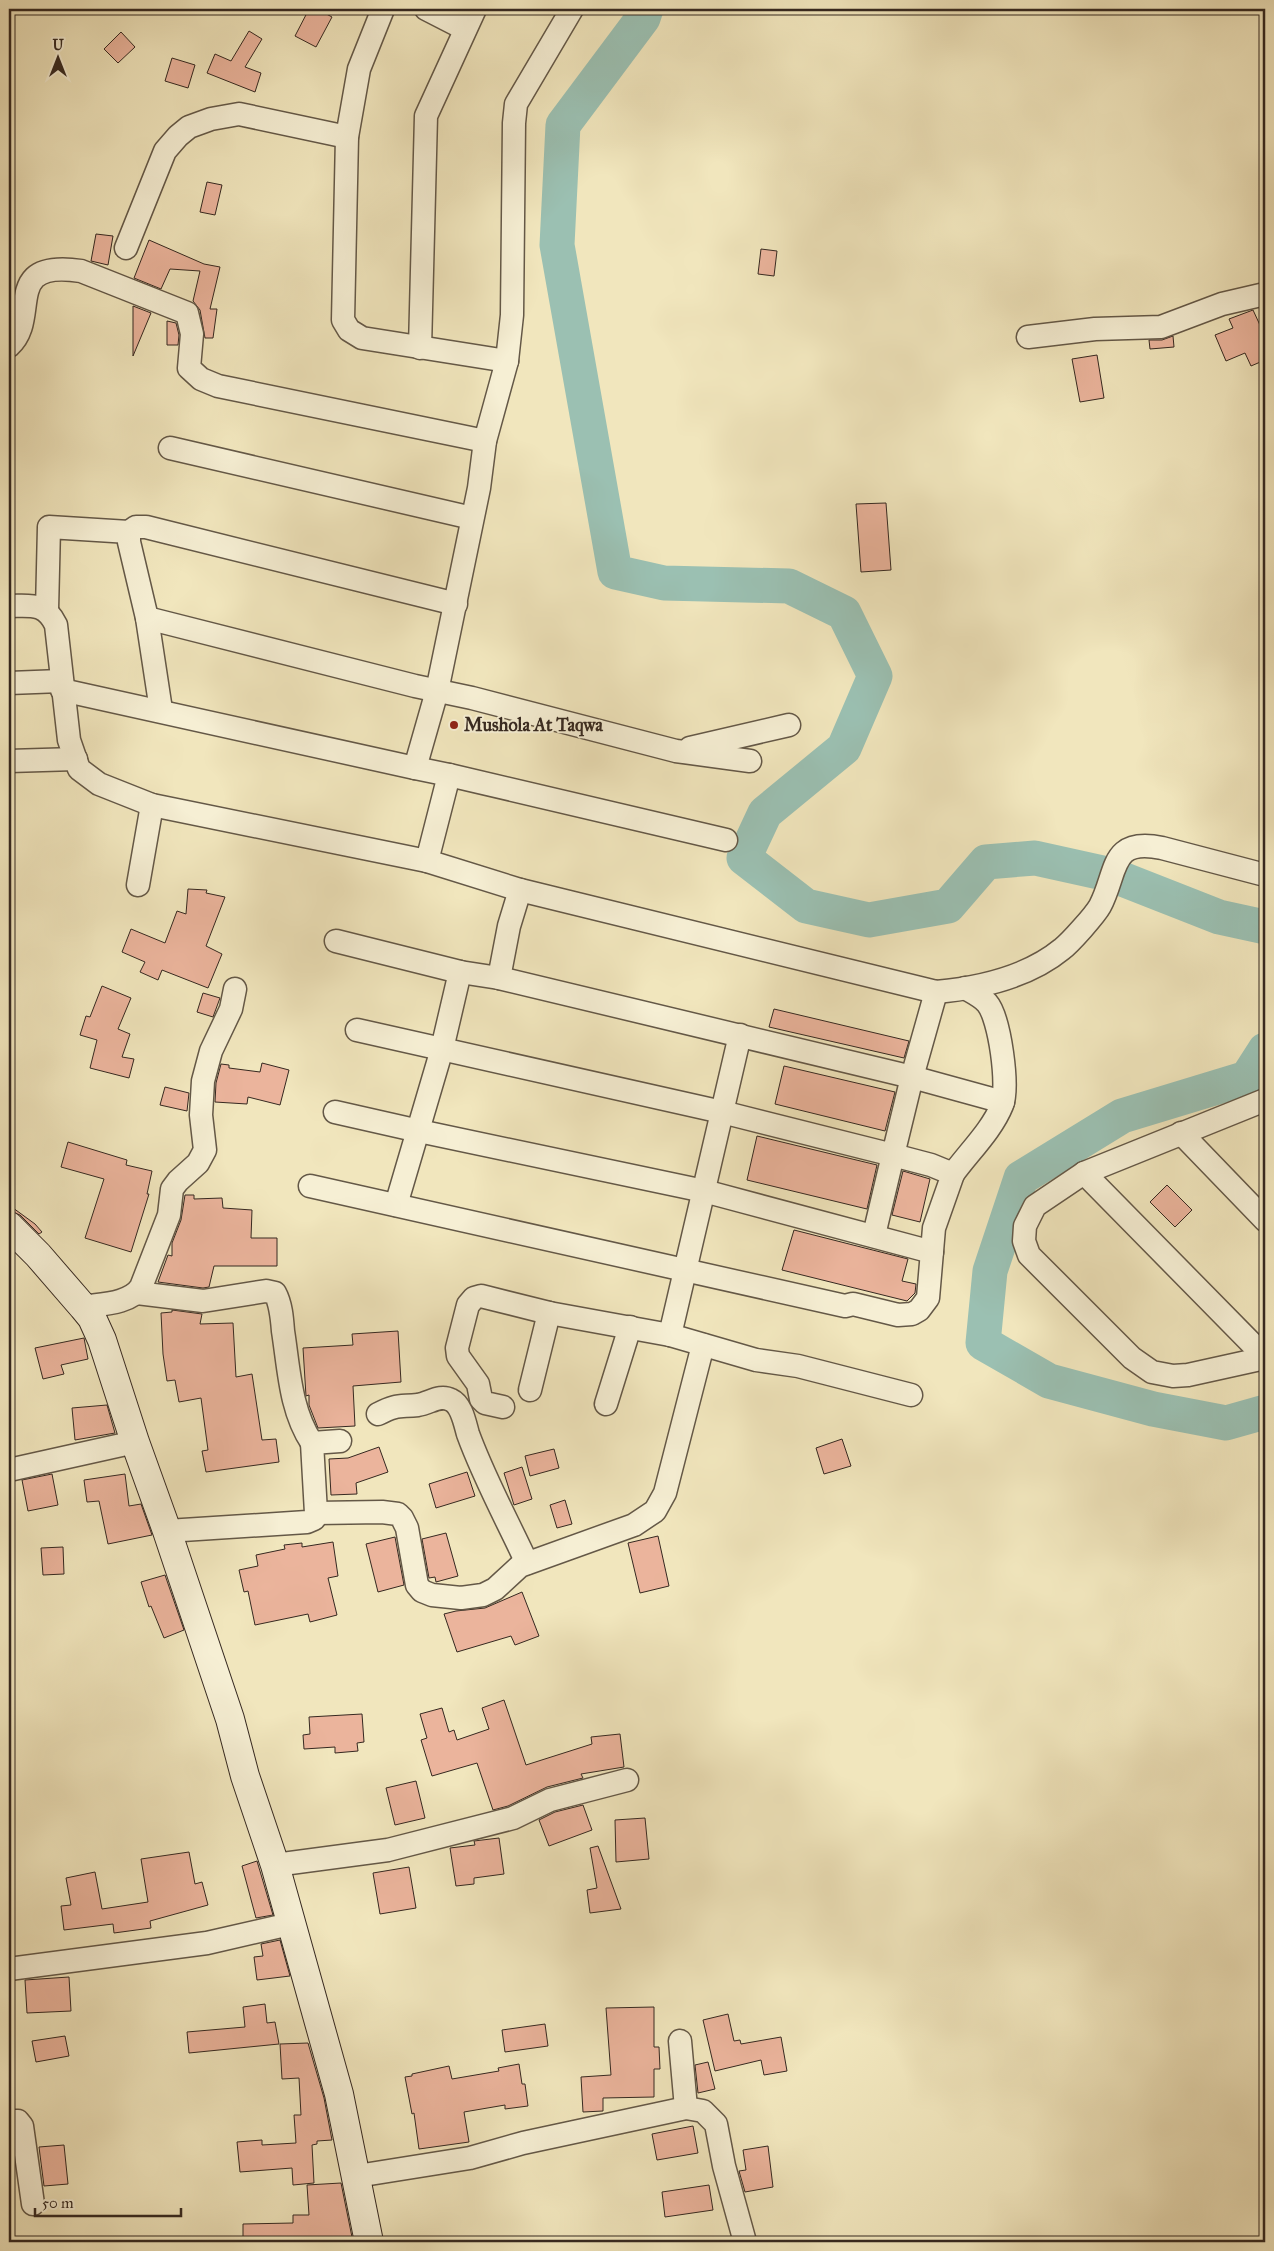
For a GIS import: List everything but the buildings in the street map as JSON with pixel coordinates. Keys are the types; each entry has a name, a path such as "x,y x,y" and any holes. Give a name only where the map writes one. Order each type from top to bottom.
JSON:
{"street":[{"path":"383,9 358,69 347,137 343,320 349,330 362,338 507,361"},
{"path":"426,9 465,29"},
{"path":"420,348 426,116 475,9"},
{"path":"415,768 437,691 456,604 485,440 507,361 512,315 514,124 516,104 572,9"},
{"path":"126,248 165,151 189,127 211,119 239,114 347,137"},
{"path":"9,346 18,333 26,293 33,280 44,271 65,269 81,271 187,313 192,334 189,368 201,379 210,383 485,440"},
{"path":"1028,337 1095,329 1161,327 1222,304 1265,294"},
{"path":"170,448 472,518"},
{"path":"456,604 146,527 136,527 130,532 49,527 47,610 56,625 69,740 79,768 99,784 152,805 427,860 520,890 936,992 965,988 1012,976 1040,964 1064,948 1099,906 1116,860 1123,852 1134,846 1148,845 1265,875"},
{"path":"130,532 130,542 147,618 161,710"},
{"path":"9,606 32,606 47,610"},
{"path":"147,618 437,691 472,698 676,751 750,762"},
{"path":"9,683 62,686 726,840"},
{"path":"676,751 789,725"},
{"path":"9,761 76,758"},
{"path":"427,860 449,775"},
{"path":"138,885 152,805"},
{"path":"499,978 509,926 520,890"},
{"path":"336,941 460,972 499,978 912,1076 1003,1102"},
{"path":"396,1205 442,1049 460,972"},
{"path":"310,1186 845,1306 853,1304 898,1315 912,1314 919,1310 928,1298 934,1228 953,1174 997,1116 1003,1102 1004,1082 998,1030 993,1013 986,1002 965,988"},
{"path":"137,1293 169,1215 172,1189 178,1180 198,1163 205,1150 201,1115 203,1081 211,1051 231,1009 235,989"},
{"path":"874,1235 912,1076 936,992"},
{"path":"357,1030 722,1112 931,1165 953,1174"},
{"path":"670,1335 740,1035"},
{"path":"1265,1100 1084,1173 1035,1206 1025,1226 1024,1241 1029,1255 1132,1358 1152,1372 1173,1376 1188,1375 1265,1358"},
{"path":"335,1112 704,1191 932,1252"},
{"path":"1181,1133 1265,1220"},
{"path":"1084,1173 1265,1358"},
{"path":"9,1226 38,1255 92,1318 102,1340 230,1719 245,1776 274,1865 339,2094 369,2242"},
{"path":"83,1307 124,1299 137,1293 203,1301 266,1291 274,1293 281,1315 292,1394 302,1426 312,1443 316,1513 314,1519 308,1522 167,1531"},
{"path":"503,1407 485,1403 481,1399 478,1384 458,1356 457,1348 468,1305 474,1298 481,1296 550,1312 670,1335 756,1360 798,1366 911,1395"},
{"path":"530,1390 550,1312"},
{"path":"606,1404 630,1327"},
{"path":"316,1513 382,1512 398,1514 407,1528 417,1585 422,1590 432,1595 461,1598 483,1595 496,1589 516,1570 527,1563 634,1525 655,1511 665,1493 703,1344"},
{"path":"378,1414 403,1404 418,1405 440,1398 452,1400 459,1407 472,1446 527,1563"},
{"path":"312,1443 340,1441"},
{"path":"9,1470 135,1442"},
{"path":"274,1865 388,1850 513,1818 550,1800 627,1780"},
{"path":"9,1969 207,1943 290,1924"},
{"path":"680,2041 686,2108"},
{"path":"357,2176 470,2158 523,2143 686,2108 703,2111 716,2124 724,2166 745,2242"},
{"path":"9,2122 18,2121 22,2126 33,2204"}],"waterway":[{"path":"646,9 643,18 563,125 557,245 615,572 664,583 789,586 844,613 875,676 844,748 765,813 744,858 806,906 869,920 948,906 986,862 1035,858 1112,875 1219,917 1265,927"},
{"path":"1265,1050 1247,1078 1122,1116 1021,1178 990,1271 983,1343 1049,1381 1153,1409 1226,1423 1265,1412"}],"place":[{"name":"Mushola At Taqwa","path":"454,725"}]}
